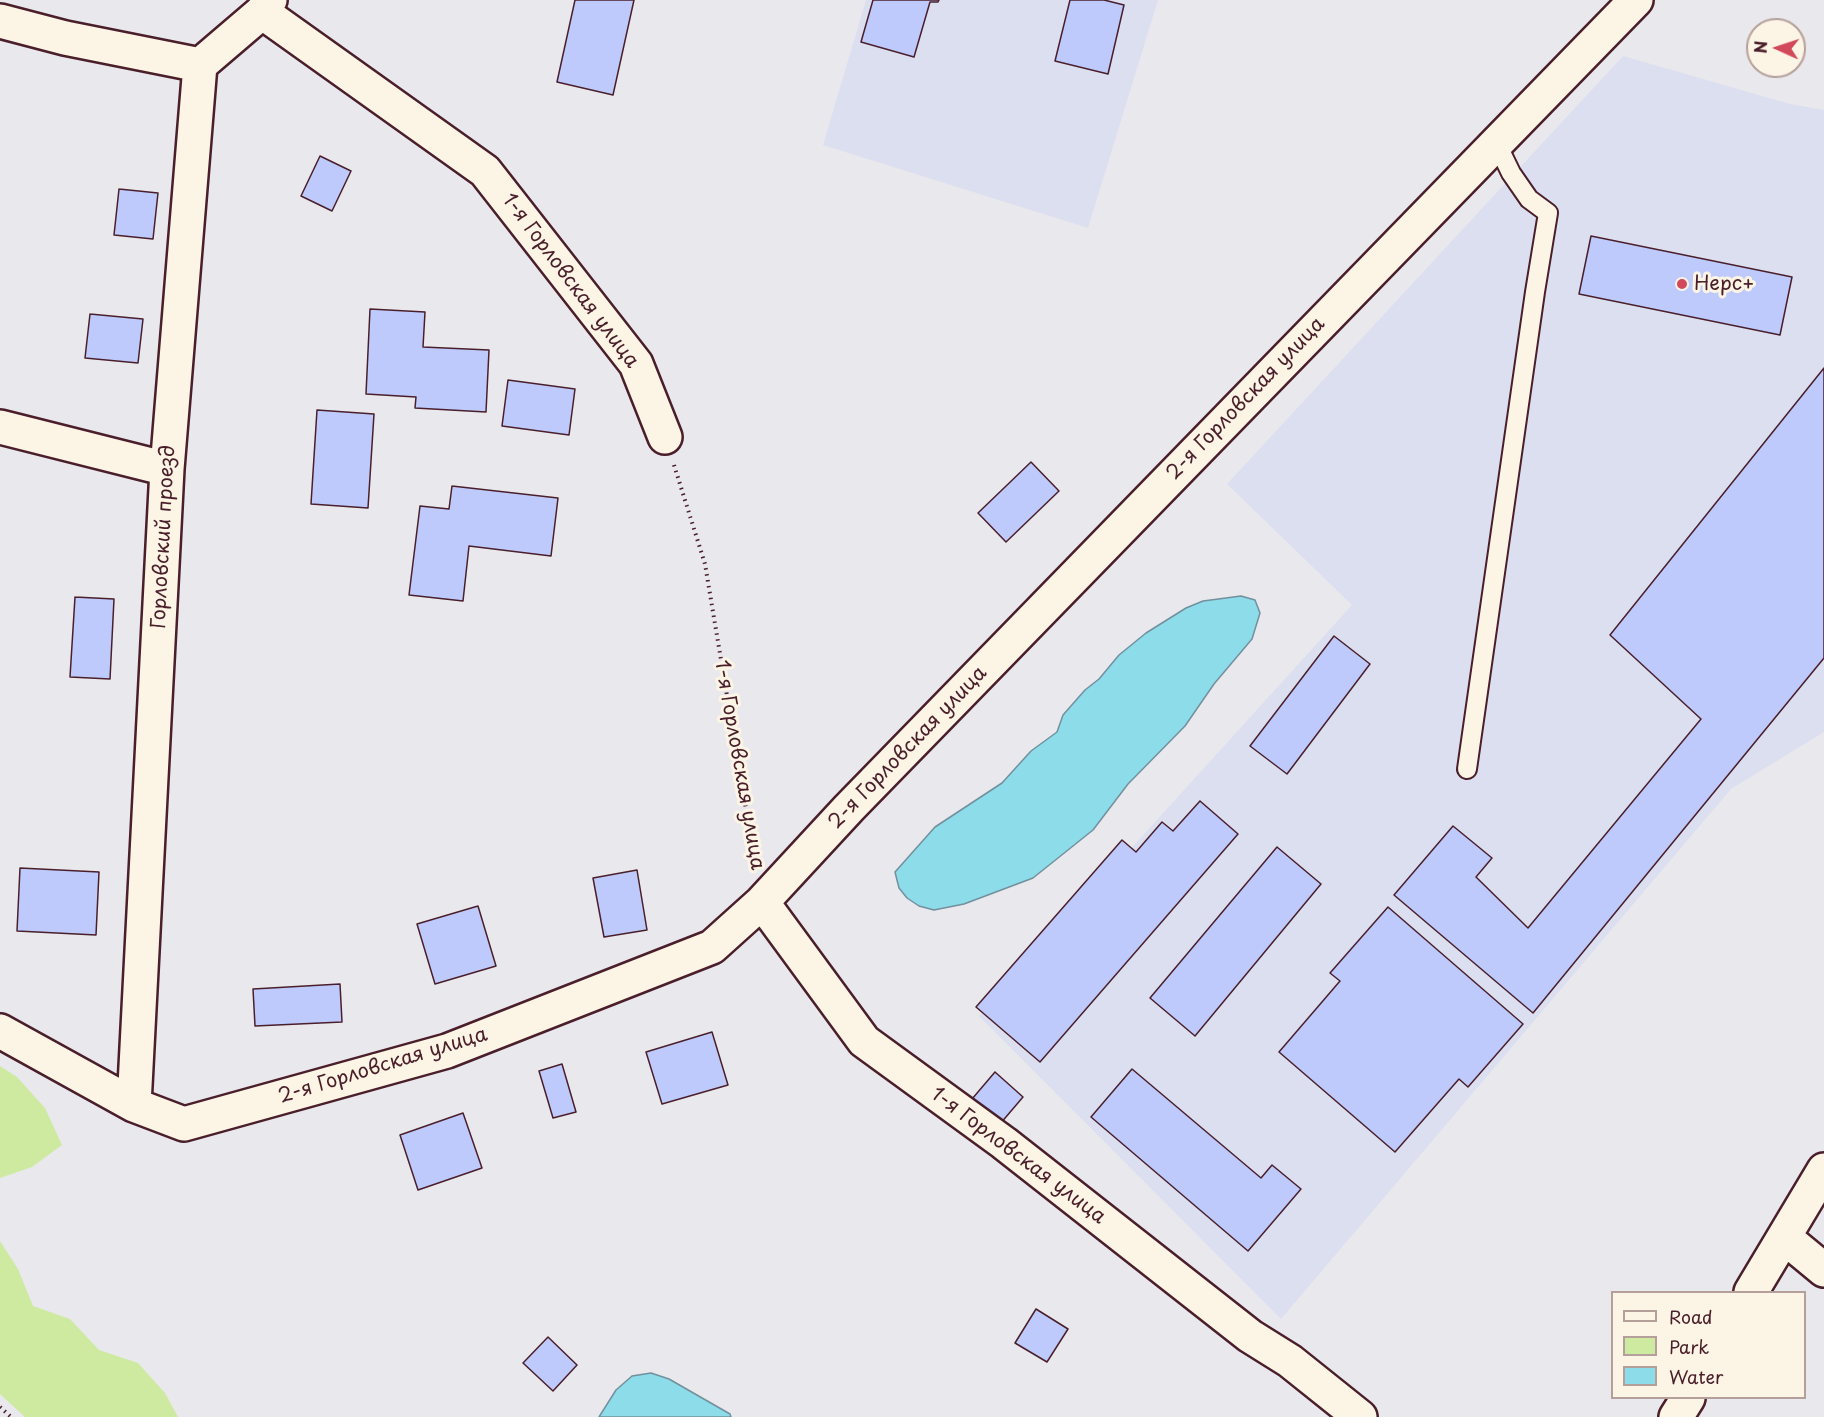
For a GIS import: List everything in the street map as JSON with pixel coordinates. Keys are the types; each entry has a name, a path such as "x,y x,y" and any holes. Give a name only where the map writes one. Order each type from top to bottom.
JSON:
{"street":[{"name":"2-я Горловская улица","path":"0,1031 134,1105 184,1124 447,1051 712,947 762,902 866,791 1496,141 1636,0"},
{"path":"0,21 65,38 200,65 266,6"},
{"name":"1-я Горловская улица","path":"266,6 485,171 636,364 665,437"},
{"name":"Горловский проезд","path":"134,1105 167,469 200,65"},
{"path":"0,427 167,469"},
{"name":"1-я Горловская улица","path":"762,902 864,1041 1004,1143 1250,1336 1290,1361 1360,1417"},
{"path":"1752,1291 1824,1170"},
{"path":"1784,1237 1824,1269"},
{"path":"1676,1417 1687,1399"}],"lane":[{"path":"1467,770 1548,213 1529,199 1511,173 1496,141"}],"path":[{"name":"1-я Горловская улица","path":"665,437 705,564 762,902"},
{"path":"0,1407 10,1417"}],"shaded area":[{"path":"866,0 1158,0 1088,228 823,145"},
{"path":"1623,56 1790,104 1824,110 1824,732 1731,789 1281,1319 979,1016 1352,605 1227,484"}],"green space":[{"path":"0,1066 17,1077 45,1108 62,1145 32,1167 0,1178"},
{"path":"0,1241 18,1269 33,1306 70,1319 99,1350 138,1363 165,1393 178,1417 25,1417 0,1394"}],"water":[{"path":"1241,596 1255,600 1260,613 1252,639 1214,684 1185,726 1128,784 1093,830 1033,878 964,904 934,910 919,906 907,898 899,888 895,872 935,827 1002,783 1031,751 1057,732 1063,715 1119,655 1146,633 1186,608 1203,601"},
{"path":"651,1373 669,1379 730,1414 731,1417 599,1417 616,1390 632,1376"}],"building":[{"path":"575,0 634,0 613,95 557,82"},
{"path":"873,0 939,0 930,2 914,57 861,42"},
{"path":"1070,0 1104,0 1124,5 1108,74 1055,61"},
{"path":"320,156 351,171 332,211 301,196"},
{"path":"119,189 158,193 153,239 114,235"},
{"path":"1591,236 1792,277 1780,335 1579,294"},
{"path":"370,309 425,312 423,347 489,350 486,412 415,408 416,397 366,394"},
{"path":"90,314 143,319 138,363 85,358"},
{"path":"1824,368 1824,658 1533,1013 1394,895 1453,826 1492,858 1476,877 1528,928 1701,719 1610,635"},
{"path":"508,380 575,389 569,435 502,426"},
{"path":"317,410 374,414 368,508 311,504"},
{"path":"1031,462 1059,491 1006,542 978,513"},
{"path":"452,486 558,498 551,556 469,546 463,601 409,595 420,506 449,509"},
{"path":"75,597 114,599 110,679 70,677"},
{"path":"1334,636 1370,664 1287,774 1250,746"},
{"path":"1200,801 1238,834 1040,1062 976,1007 1122,840 1136,852 1162,822 1173,831"},
{"path":"1277,847 1321,884 1195,1036 1150,998"},
{"path":"20,868 99,872 96,935 17,931"},
{"path":"637,870 647,930 604,937 593,878"},
{"path":"478,906 496,966 435,984 417,924"},
{"path":"1388,907 1523,1024 1468,1087 1459,1079 1395,1152 1279,1052 1340,981 1330,973"},
{"path":"340,984 342,1022 255,1026 253,989"},
{"path":"712,1032 728,1085 662,1104 646,1052"},
{"path":"562,1064 576,1112 553,1118 539,1071"},
{"path":"1132,1069 1261,1178 1272,1165 1301,1189 1248,1251 1091,1117"},
{"path":"995,1072 1023,1097 1000,1124 972,1099"},
{"path":"463,1113 482,1168 418,1190 400,1135"},
{"path":"1036,1309 1068,1329 1047,1362 1015,1343"},
{"path":"548,1337 577,1365 553,1391 523,1363"}],"place":[{"name":"Нерс+","path":"1682,284"}]}
